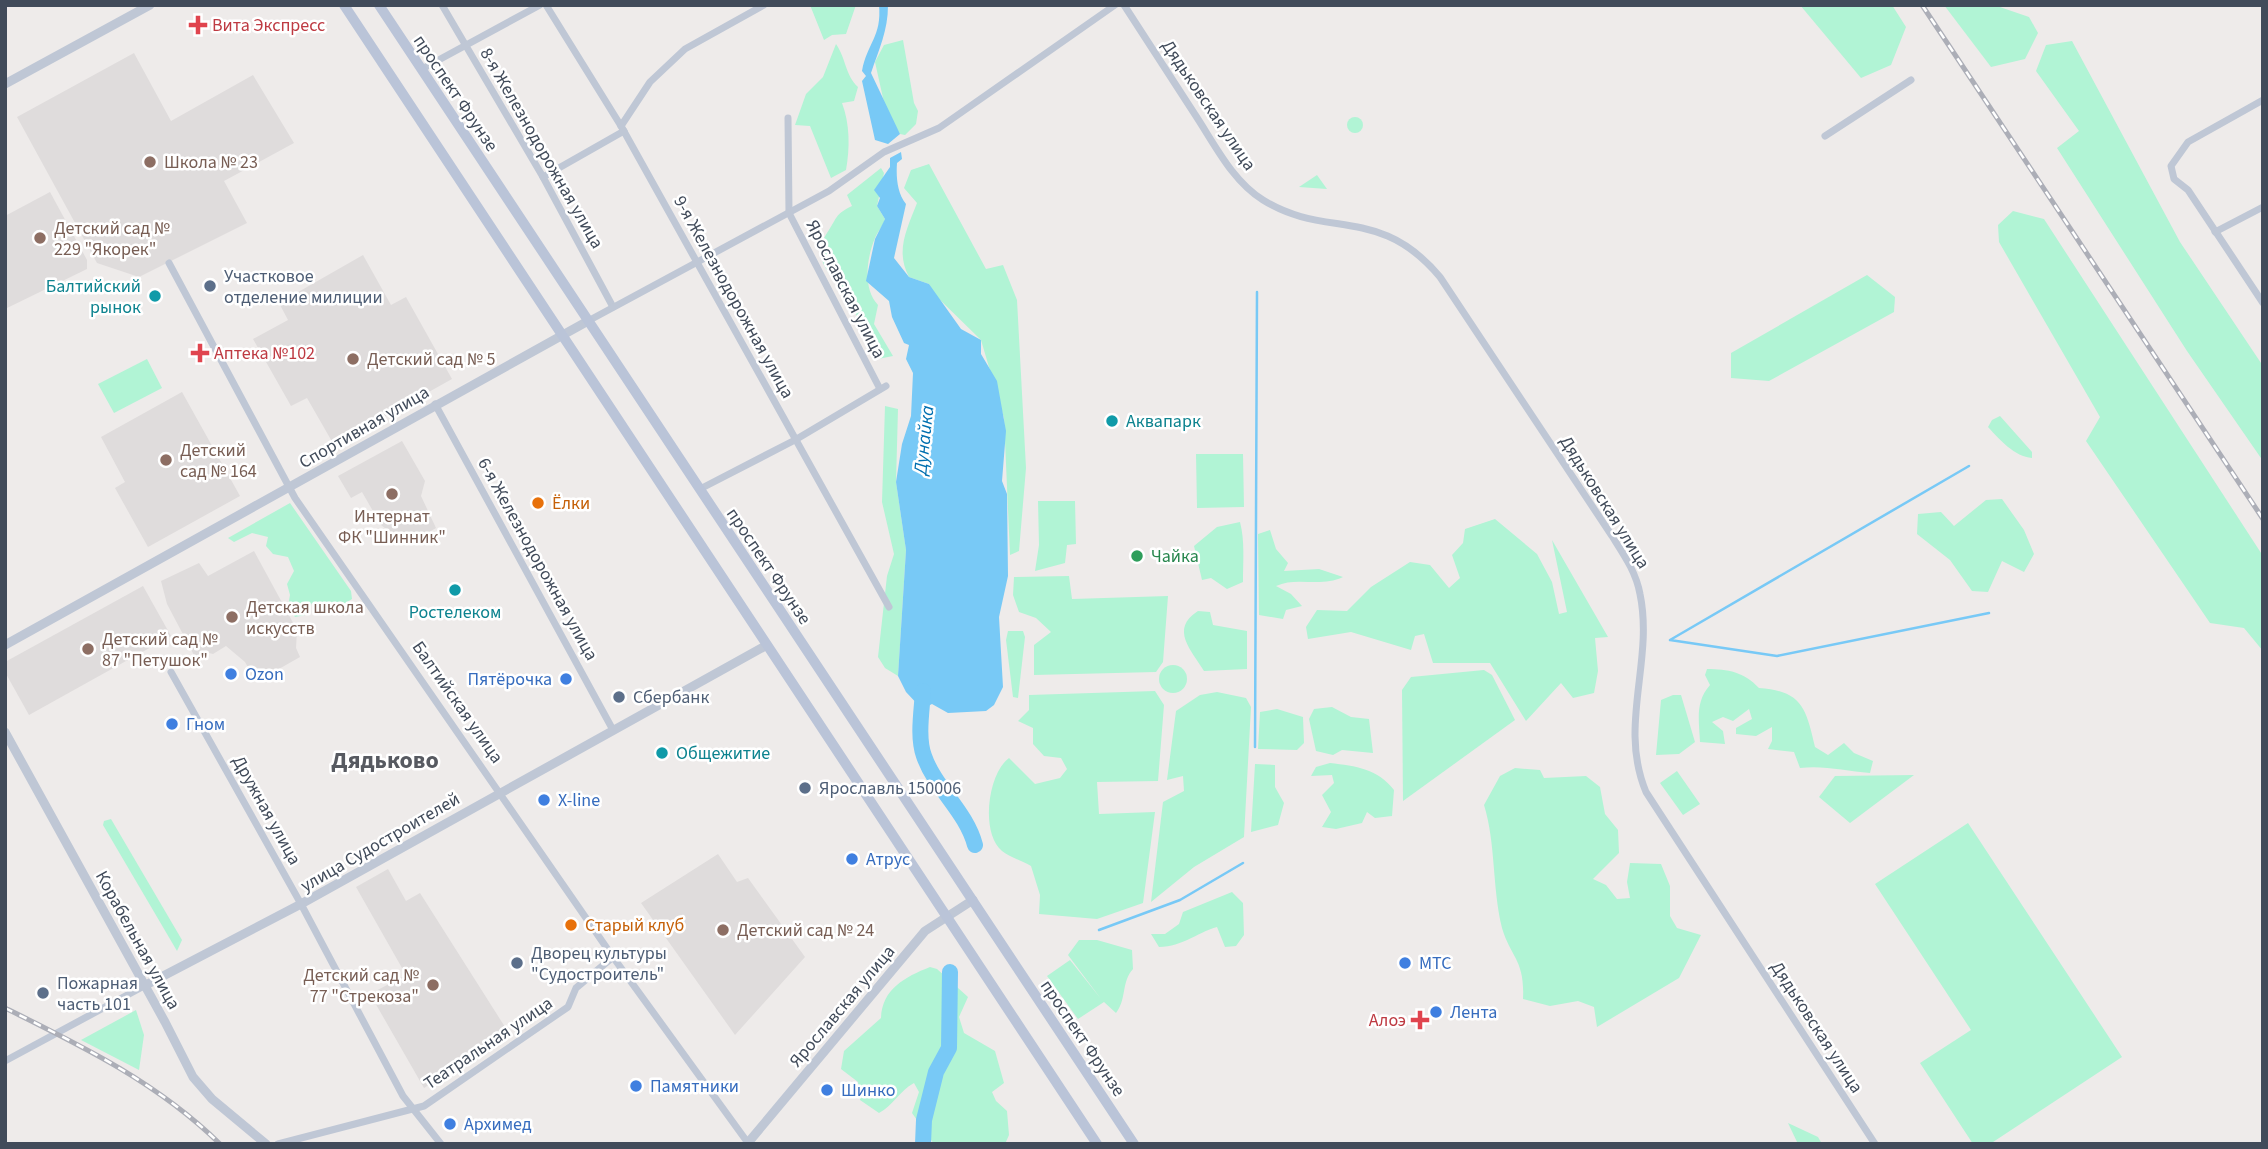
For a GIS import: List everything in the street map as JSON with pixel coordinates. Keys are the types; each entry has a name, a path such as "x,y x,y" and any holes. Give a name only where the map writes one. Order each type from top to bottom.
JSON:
{"main road":[{"path":"344,5 1097,1144"},
{"name":"проспект Фрунзе","path":"379,5 1134,1144"}],"street":[{"path":"5,84 150,5"},
{"name":"8-я Железнодорожная улица","path":"442,5 542,177 613,307"},
{"path":"422,69 540,5"},
{"name":"9-я Железнодорожная улица","path":"546,5 623,128 888,607"},
{"path":"542,177 623,128 650,82 685,49 764,5"},
{"name":"Спортивная улица","path":"5,645 435,404 829,191 884,152 939,128 1115,5"},
{"name":"Дядьковская улица","path":"1124,5 1243,184 1283,211 1380,231 1403,241 1423,257 1440,276 1612,536 1631,567 1643,613 1634,754 1646,792 1875,1144"},
{"path":"1825,136 1911,79"},
{"path":"2263,100 2188,142 2172,161 2174,179 2188,190 2263,303"},
{"name":"Ярославская улица","path":"788,118 789,213 883,388 795,440"},
{"path":"2215,232 2263,208"},
{"name":"Балтийская улица","path":"169,262 290,487 613,957 747,1143"},
{"name":"6-я Железнодорожная улица","path":"435,404 613,730"},
{"path":"699,489 795,440"},
{"name":"улица Судостроителей","path":"5,1060 301,904 767,645"},
{"name":"Дружная улица","path":"171,672 414,1110 441,1144"},
{"name":"Корабельная улица","path":"5,732 200,1087 266,1144"},
{"name":"Ярославская улица","path":"747,1143 925,931 973,901"},
{"name":"Театральная улица","path":"278,1144 414,1110 568,1007 576,988 613,957"}],"shaded area":[{"name":"Школа № 23","path":"134,53 171,121 253,75 294,143 224,181 247,223 139,277 97,263 17,117"},
{"name":"Детский сад № 229 \"Якорек\"","path":"50,192 87,260 87,269 5,309 5,216"},
{"name":"Детский сад № 5","path":"363,255 391,305 406,297 452,379 334,445 307,398 291,406 253,339 288,320 279,303"},
{"name":"Детский сад № 164","path":"182,392 240,496 148,547 115,488 125,482 101,437"},
{"name":"Интернат ФК \"Шинник\"","path":"402,441 425,481 421,496 436,528 407,545 381,525 362,492 351,498 338,476"},
{"name":"Детская школа искусств","path":"254,551 297,630 296,648 300,657 256,682 245,662 226,646 213,654 205,652 195,657 167,604 161,581 199,563 208,576"},
{"name":"Детский сад № 87 \"Петушок\"","path":"143,586 171,636 29,715 5,672 5,662"},
{"name":"Детский сад № 24","path":"718,854 737,882 748,878 805,957 735,1035 641,903"},
{"name":"Детский сад № 77 \"Стрекоза\"","path":"388,869 406,901 420,893 505,1027 482,1049 424,1088 370,994 406,975 356,887"}],"green space":[{"path":"810,5 856,5 846,34 832,35 824,40"},
{"path":"1800,5 1892,5 1906,27 1891,65 1861,78"},
{"path":"1944,5 1994,5 2029,17 2038,33 2025,59 1991,67"},
{"path":"903,40 914,103 918,111 916,124 905,135 900,134 885,107 875,62 884,45"},
{"path":"2072,41 2180,242 2263,366 2263,461 2187,351 2057,148 2079,131 2036,71 2046,45"},
{"path":"836,44 850,77 858,87 854,101 842,103 847,119 846,170 831,178 810,126 795,125 806,94 823,77"},
{"path":"1355,117 1361,119 1361,131 1355,133 1349,131 1347,125 1349,119"},
{"path":"929,164 986,269 1003,265 1017,300 1026,468 1019,551 1010,555 1004,418 981,340 934,294 929,284 909,277 903,258 904,240 917,203 904,188 911,170"},
{"path":"881,168 884,173 877,206 885,219 872,247 868,283 878,305 874,324 893,356 873,360 854,309 823,264 821,254 822,244 837,217 852,206 847,195"},
{"path":"1317,175 1327,189 1299,187"},
{"path":"2013,211 2044,219 2263,556 2263,651 2244,628 2210,623 2086,441 2100,417 1999,242 1998,225"},
{"path":"1867,275 1895,297 1894,312 1769,381 1731,378 1731,353"},
{"path":"147,359 162,388 114,413 98,384"},
{"path":"885,406 898,409 896,482 906,550 898,676 885,668 878,657 887,576 894,554 882,502"},
{"path":"2000,416 2032,452 2032,458 2014,451 1988,427 1992,420"},
{"path":"1196,454 1243,454 1244,507 1197,508"},
{"path":"2002,499 2024,530 2034,554 2024,572 2002,561 1988,592 1972,591 1950,560 1917,534 1918,514 1941,512 1954,526 1986,500"},
{"path":"1038,501 1075,501 1076,544 1067,545 1065,563 1035,571 1039,545"},
{"path":"290,503 351,591 352,599 344,604 312,603 305,615 295,617 288,606 290,595 287,584 294,571 288,557 273,554 266,546 268,537 252,533 234,542 228,538"},
{"path":"1495,519 1537,554 1552,582 1559,614 1567,612 1552,540 1608,637 1595,638 1598,671 1594,693 1573,698 1561,683 1526,721 1490,663 1433,663 1424,634 1415,636 1411,650 1351,632 1308,639 1306,627 1317,610 1347,611 1371,587 1410,562 1430,565 1449,588 1460,578 1452,555 1463,543 1465,529"},
{"path":"1240,522 1243,582 1227,589 1211,578 1202,580 1194,546 1217,527"},
{"path":"1270,530 1276,549 1288,563 1284,571 1319,569 1343,577 1326,582 1292,582 1276,586 1291,594 1302,606 1286,610 1283,619 1259,615 1258,534"},
{"path":"1069,576 1072,599 1168,596 1163,662 1156,672 1034,675 1034,645 1051,632 1036,618 1019,612 1013,595 1014,577"},
{"path":"1198,611 1210,612 1213,625 1247,631 1247,669 1204,671 1189,648 1184,633 1189,618"},
{"path":"1008,631 1023,631 1025,637 1018,698 1013,697 1006,640"},
{"path":"1173,665 1183,669 1187,679 1183,689 1173,693 1163,689 1159,679 1163,669"},
{"path":"1707,669 1735,672 1748,678 1759,688 1785,693 1793,698 1805,712 1815,747 1828,755 1844,743 1854,753 1873,761 1870,773 1800,768 1794,752 1768,749 1772,741 1772,727 1756,736 1736,734 1736,728 1752,719 1749,709 1733,721 1723,717 1712,722 1723,731 1725,744 1700,742 1700,705 1710,685 1705,675"},
{"path":"1484,670 1492,675 1515,720 1403,801 1402,690 1411,677"},
{"path":"1155,691 1164,705 1158,781 1097,782 1099,814 1155,812 1143,903 1097,919 1039,914 1040,895 1031,866 1002,851 995,842 989,818 989,803 996,776 1009,758 1035,784 1060,778 1067,769 1061,758 1044,756 1033,744 1033,728 1018,721 1029,710 1029,695"},
{"path":"1217,692 1246,698 1251,707 1244,837 1194,867 1151,902 1163,802 1184,791 1183,776 1167,780 1176,711 1200,695"},
{"path":"1681,695 1695,742 1679,754 1656,755 1661,700"},
{"path":"1332,707 1351,717 1369,719 1373,753 1342,750 1333,755 1316,751 1309,719 1314,709"},
{"path":"1277,709 1303,717 1304,743 1297,750 1258,749 1260,712"},
{"path":"1330,763 1366,770 1381,777 1394,790 1392,816 1375,818 1367,812 1362,823 1336,829 1322,827 1331,812 1322,795 1334,783 1332,775 1311,776 1316,767"},
{"path":"1255,764 1275,765 1275,787 1284,803 1278,825 1251,832"},
{"path":"1515,768 1540,770 1544,778 1586,776 1600,787 1605,814 1618,830 1619,853 1593,879 1606,885 1617,899 1630,898 1627,882 1630,863 1661,864 1670,886 1670,916 1677,928 1701,935 1679,978 1597,1027 1594,1007 1578,1001 1550,1006 1523,999 1520,967 1502,928 1484,805 1500,776"},
{"path":"1677,771 1700,804 1683,815 1660,783"},
{"path":"1914,775 1850,823 1819,797 1835,776"},
{"path":"111,819 182,940 177,951 103,825 104,821"},
{"path":"1968,823 2122,1057 1990,1144 1973,1144 1920,1063 1971,1030 1875,884"},
{"path":"1232,892 1243,903 1244,935 1236,946 1225,947 1217,927 1182,942 1159,947 1151,934 1165,934 1179,924 1183,912"},
{"path":"1079,940 1097,940 1132,950 1133,969 1116,1013 1104,1002 1078,1019 1047,976 1070,960 1101,999 1068,955"},
{"path":"930,967 937,969 968,997 959,1017 964,1033 995,1051 1004,1083 992,1092 996,1101 1007,1111 1009,1135 1005,1144 934,1144 912,1113 919,1092 914,1083 879,1113 860,1100 858,1082 841,1069 844,1051 881,1018 882,1008 890,992 912,975"},
{"path":"136,1010 144,1035 139,1070 81,1040"},
{"path":"1788,1123 1818,1137 1822,1144 1798,1144"}],"water":[{"path":"879,5 888,5 888,14 871,73 900,134 888,144 875,140 862,81 866,76 862,71 864,61 878,25"},
{"path":"901,152 902,159 897,163 897,179 906,204 894,258 909,277 929,284 961,329 981,340 981,354 997,381 1006,431 1002,481 1007,494 1008,576 999,617 1003,687 994,705 986,711 948,713 932,704 922,709 906,692 898,676 906,550 896,482 902,444 911,416 913,373 906,359 909,345 904,343 892,317 889,301 866,281 875,239 885,219 877,206 880,198 874,190 890,167 890,158"}],"waterway":[{"path":"1255,747 1257,292"},
{"path":"1969,466 1670,640 1777,656 1989,613"},
{"name":"Дунайка","path":"923,691 920,732 924,756 935,779 965,821 975,845"},
{"path":"1099,930 1180,900 1243,863"},
{"name":"Дунайка","path":"923,1144 924,1120 936,1072 949,1048 950,972"}],"railway":[{"path":"1922,5 2263,519"},
{"path":"5,1008 91,1052 145,1084 171,1102 220,1144"}],"place":[{"name":"Вита Экспресс","path":"198,25"},
{"name":"Школа № 23","path":"150,162"},
{"name":"Детский сад № 229 \"Якорек\"","path":"40,238"},
{"name":"Участковое отделение милиции","path":"210,286"},
{"name":"Балтийский рынок","path":"155,296"},
{"name":"Аптека №102","path":"200,353"},
{"name":"Детский сад № 5","path":"353,359"},
{"name":"Аквапарк","path":"1112,421"},
{"name":"Детский сад № 164","path":"166,460"},
{"name":"Интернат ФК \"Шинник\"","path":"392,494"},
{"name":"Ёлки","path":"538,503"},
{"name":"Чайка","path":"1137,556"},
{"name":"Ростелеком","path":"455,590"},
{"name":"Детская школа искусств","path":"232,617"},
{"name":"Детский сад № 87 \"Петушок\"","path":"88,649"},
{"name":"Ozon","path":"231,674"},
{"name":"Пятёрочка","path":"566,679"},
{"name":"Сбербанк","path":"619,697"},
{"name":"Гном","path":"172,724"},
{"name":"Общежитие","path":"662,753"},
{"name":"Ярославль 150006","path":"805,788"},
{"name":"X-line","path":"544,800"},
{"name":"Атрус","path":"852,859"},
{"name":"Старый клуб","path":"571,925"},
{"name":"Детский сад № 24","path":"723,930"},
{"name":"Дворец культуры \"Судостроитель\"","path":"517,963"},
{"name":"МТС","path":"1405,963"},
{"name":"Детский сад № 77 \"Стрекоза\"","path":"433,985"},
{"name":"Пожарная часть 101","path":"43,993"},
{"name":"Лента","path":"1436,1012"},
{"name":"Алоэ","path":"1420,1020"},
{"name":"Памятники","path":"636,1086"},
{"name":"Шинко","path":"827,1090"},
{"name":"Архимед","path":"450,1124"}],"district":[{"name":"Дядьково","path":"385,760"}]}
